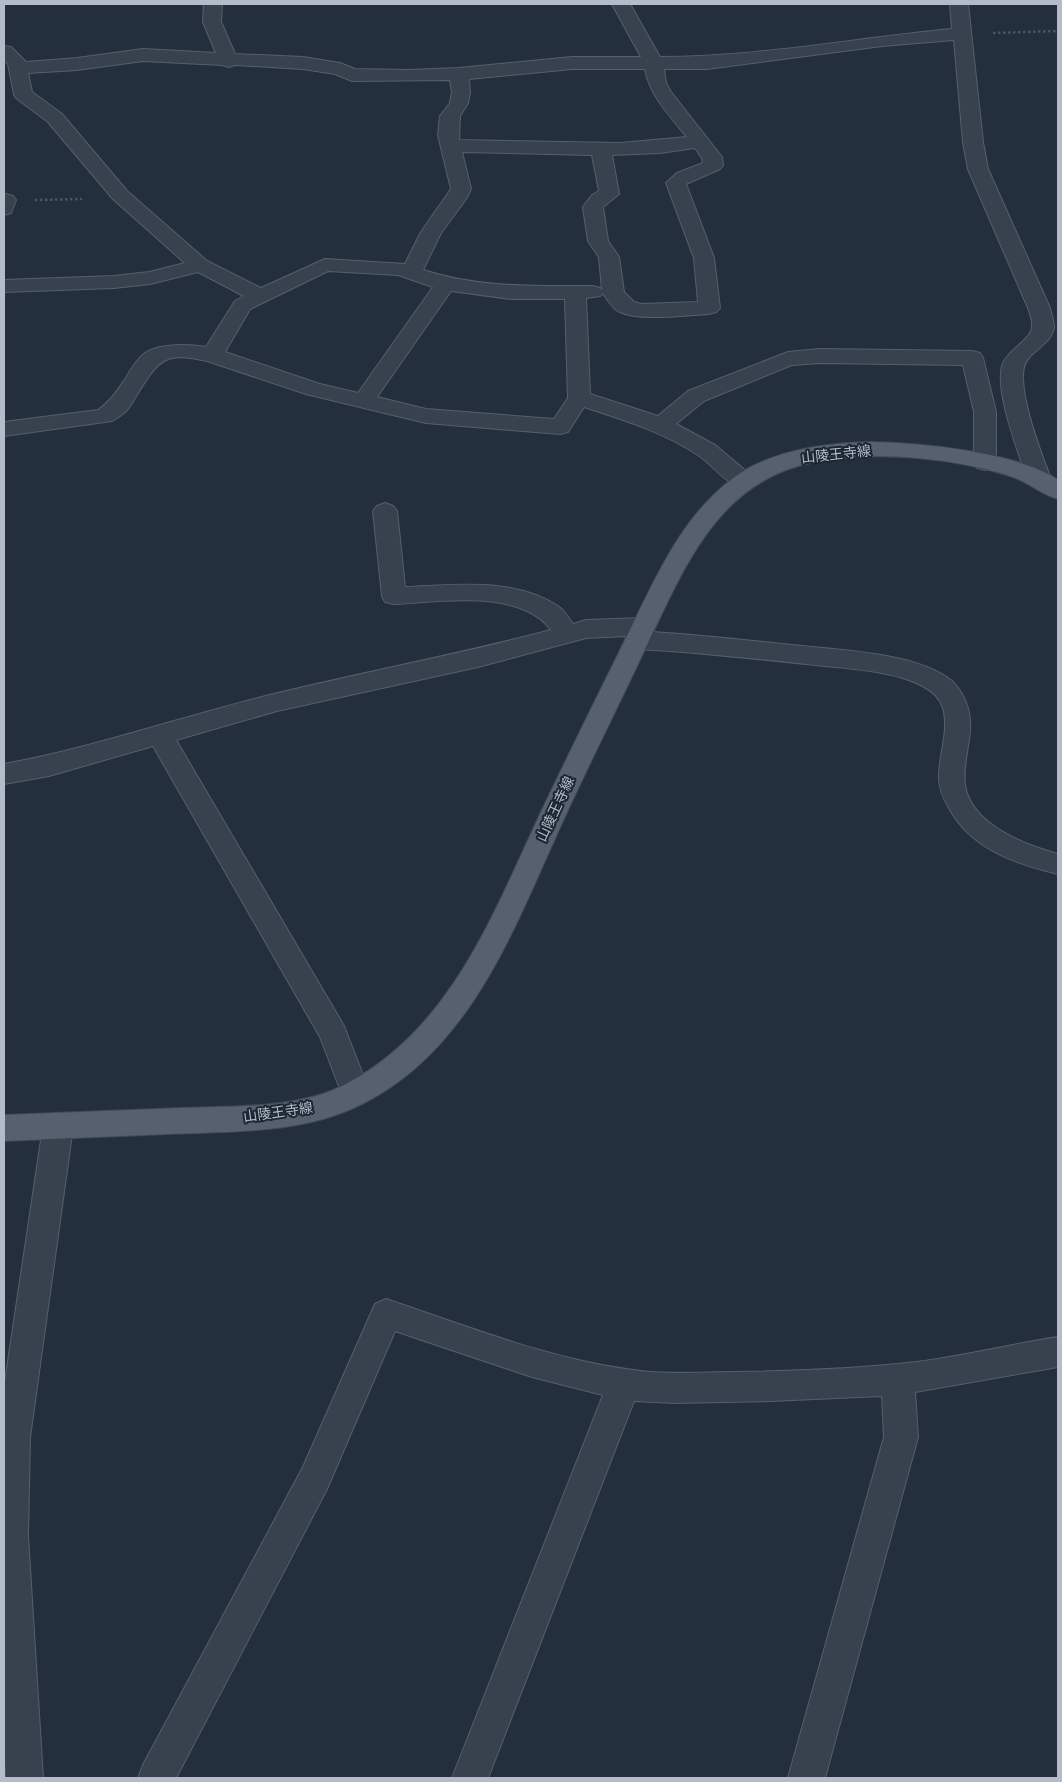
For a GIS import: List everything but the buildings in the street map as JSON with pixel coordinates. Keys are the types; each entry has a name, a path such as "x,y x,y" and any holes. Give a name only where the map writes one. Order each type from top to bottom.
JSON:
{"main road":[{"name":"山陵王寺線","path":"4,1128 267,1117 309,1110 355,1093 415,1051 451,1011 481,967 681,549 710,511 744,481 782,462 815,453 864,449 906,450 985,463 1049,485"}],"street":[{"path":"213,4 212,22 229,61"},
{"path":"601,150 609,194 599,200 593,207 598,241 609,257 613,292 619,301 627,307 642,310 709,308 704,258 676,183 681,178 706,170 712,165 712,157 662,93 657,83 653,62 621,4"},
{"path":"959,4 973,142 978,169 1039,308 1042,327 1048,338 1022,351 1013,367 1014,392 1049,485"},
{"path":"17,68 77,64 143,55 229,61 302,63 340,70 352,75 459,74 572,63 708,63 882,41 963,34"},
{"path":"4,51 17,62 22,94 55,118 120,195 200,265 260,296"},
{"path":"411,273 432,232 461,189 448,135 450,116 459,103 461,92 459,74"},
{"path":"451,146 510,146 601,150 649,148 700,141"},
{"path":"4,286 114,282 150,278 200,265"},
{"path":"212,355 242,305 325,265 400,269 445,284 511,293 613,292"},
{"path":"363,401 445,284"},
{"path":"4,428 104,416 118,406 142,369 153,357 174,351 192,350 314,389 426,416 560,427 579,398 575,293"},
{"path":"662,425 696,396 788,359 820,356 972,358 985,412 985,463"},
{"path":"579,398 662,425 707,450 744,481"},
{"path":"385,511 394,596 488,592 517,598 550,613 568,634"},
{"path":"4,774 49,766 277,702 478,658 586,629 640,633 694,643 876,663 935,681 952,699 958,716 959,737 952,784 958,802 970,820 989,838 1007,848 1058,864"},
{"path":"160,735 334,1034 355,1093"},
{"path":"24,1778 11,1536 13,1437 58,1127"},
{"path":"156,1778 315,1478 386,1314 565,1372 624,1385 678,1388 750,1387 898,1379 1058,1352"},
{"path":"807,1778 901,1437 898,1379"},
{"path":"470,1778 624,1385"}],"path":[{"path":"963,34 1058,31"},
{"path":"5,205 120,195"}]}
